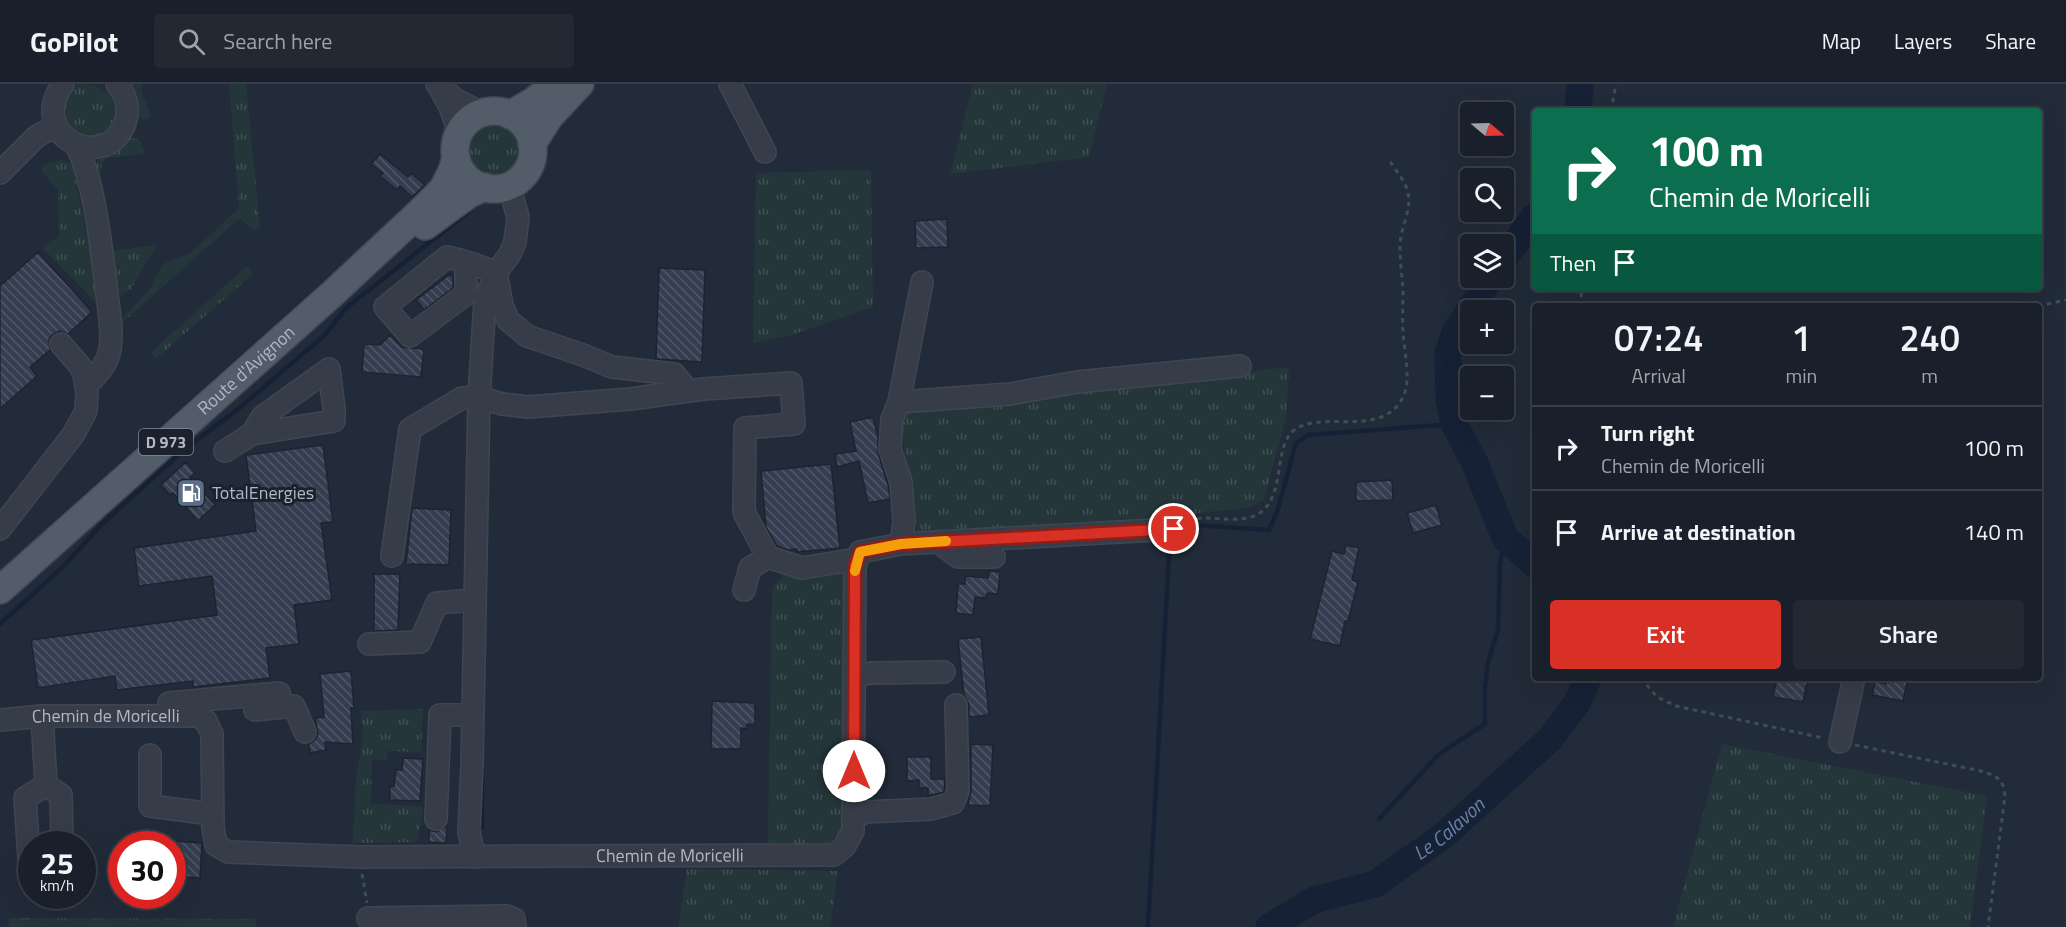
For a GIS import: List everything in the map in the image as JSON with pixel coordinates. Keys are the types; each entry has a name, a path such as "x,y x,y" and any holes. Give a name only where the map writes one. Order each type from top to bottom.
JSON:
{"main road":[{"path":"510,114 535,100 556,84"},
{"path":"532,144 550,116 580,84"},
{"path":"496,111 510,114 527,129 532,144 528,168 523,175 497,186 472,182 461,171 458,145 469,120 482,113 496,111"},
{"name":"Route d'Avignon","path":"0,590 333,294 444,189 452,171 458,145"},
{"name":"Route d'Avignon","path":"333,294 469,194 497,186"}],"street":[{"path":"53,87 52,109 56,126 68,141 89,148 104,145 116,137 123,128 128,106 117,84"},
{"path":"730,84 765,152"},
{"path":"438,86 456,100 482,113"},
{"path":"438,86 450,107 458,145"},
{"path":"0,173 37,136 56,126"},
{"path":"78,146 85,167 101,243 111,327 111,348 106,366 86,386"},
{"path":"474,857 469,831 479,397 485,300 496,273 510,254 515,242 518,217 497,186"},
{"path":"466,262 478,264 496,273"},
{"path":"496,273 502,305 508,320 527,336 612,367 674,374 688,391"},
{"path":"901,544 904,520 901,482 890,449 892,419 899,402 922,282"},
{"path":"0,529 73,435 86,411 86,386 80,366 61,344"},
{"path":"899,402 1010,394 1077,382 1239,366"},
{"path":"392,556 410,429 462,398 479,397 502,404 528,406 630,399 688,391 791,383 794,424 745,428 744,512 768,557 802,568 857,560 860,552 901,544 1174,529"},
{"path":"225,451 240,444 252,434"},
{"path":"938,542 958,557 994,557"},
{"path":"744,590 750,568 768,557"},
{"name":"Chemin de Moricelli","path":"0,720 42,716 113,715 197,716 206,721 212,734 212,814 216,845 228,852 359,857 834,855 844,847 853,831 855,566 857,560"},
{"path":"369,644 420,642 437,603 474,600"},
{"path":"854,676 871,673 944,672"},
{"path":"1840,742 1853,681"},
{"path":"113,715 151,704 279,693"},
{"path":"853,818 866,812 930,809 953,803 958,790 956,705"},
{"path":"197,716 294,706 305,732"},
{"path":"436,819 440,715 472,715"},
{"path":"42,716 46,785"},
{"path":"150,755 150,806 212,814"},
{"path":"46,785 62,795 62,831"},
{"path":"27,831 25,798 46,785"},
{"path":"368,918 440,922 507,916 514,920 514,927"}],"path":[{"path":"1612,108 1616,84"},
{"path":"1174,529 1189,520 1202,517 1246,519 1259,514 1273,497 1286,442 1291,433 1308,423 1351,422 1382,418 1395,408 1404,395 1407,379 1400,244 1402,226 1409,205 1408,190 1390,161"},
{"path":"2042,305 2066,300"},
{"path":"1643,681 1657,696 1676,706 1996,776 2004,784 2005,796 1988,927"},
{"path":"359,857 368,918"}],"green space":[{"path":"80,84 103,90 114,104 115,113 112,122 96,139 66,132 59,104 69,90"},
{"path":"126,84 142,84 142,93 150,112 150,117 146,120 137,117"},
{"path":"229,84 246,84 260,227 253,230 240,218 122,323 121,319 149,290 165,263 191,253 239,208"},
{"path":"973,84 1107,84 1089,157 950,174"},
{"path":"493,120 504,122 514,128 520,138 522,149 520,160 514,170 504,176 493,178 482,176 472,170 466,160 464,149 466,138 472,128 482,122"},
{"path":"134,138 140,140 146,154 106,158 100,169 112,251 157,245 131,289 116,299 92,169 110,149 122,141"},
{"path":"62,160 70,163 74,172 100,300 96,303 43,248 59,236 58,190 42,172 42,167 45,164"},
{"path":"871,170 873,307 791,335 753,343 756,173"},
{"path":"247,266 253,274 156,359 151,352"},
{"path":"1289,367 1286,417 1264,499 1251,507 1189,514 1173,522 918,536 906,466 901,415 913,405 1005,401"},
{"path":"846,566 843,827 828,844 768,844 772,588 785,573"},
{"path":"423,709 421,752 388,751 387,760 372,759 371,804 422,806 423,817 416,842 353,843 356,778 363,738 361,711"},
{"path":"1722,744 1987,796 1970,927 1673,927"},
{"path":"687,869 838,871 830,927 678,927"},
{"path":"10,918 255,919 256,927 8,927"}],"building":[{"path":"380,154 408,177 411,173 425,185 412,197 400,186 397,190 380,176 383,173 371,164"},
{"path":"947,219 948,247 916,248 915,221"},
{"path":"38,252 92,312 68,334 59,331 52,335 49,340 50,350 30,367 37,376 0,409 0,286"},
{"path":"659,268 705,270 702,362 656,359"},
{"path":"450,274 453,278 453,288 424,310 416,300"},
{"path":"390,335 402,347 424,349 421,377 362,372 364,344 380,345"},
{"path":"873,417 878,437 878,453 890,499 868,503 859,461 837,467 835,454 856,451 850,422"},
{"path":"323,445 333,522 321,523 332,600 294,605 299,644 266,648 270,678 193,687 193,681 117,690 115,676 38,688 31,640 217,615 212,576 139,586 134,548 256,531 246,455"},
{"path":"186,462 195,473 190,477 215,505 198,521 173,493 170,495 161,485"},
{"path":"831,464 840,548 797,552 797,549 788,550 777,546 766,527 761,471"},
{"path":"1392,480 1393,500 1356,501 1356,482"},
{"path":"1436,505 1442,525 1413,533 1407,513"},
{"path":"412,508 451,510 449,565 406,564"},
{"path":"1346,545 1359,548 1352,580 1358,582 1348,621 1345,621 1340,646 1310,639 1332,551 1344,554"},
{"path":"989,571 1000,572 998,594 987,593 986,598 975,597 973,615 956,613 958,584 965,584 965,576 988,578"},
{"path":"374,574 400,574 398,630 374,631"},
{"path":"981,637 989,715 969,717 969,704 964,695 958,639"},
{"path":"351,671 354,708 351,708 353,744 325,742 326,750 310,753 309,744 318,734 315,718 324,717 320,674"},
{"path":"1776,681 1807,681 1803,702 1773,697"},
{"path":"1887,681 1907,681 1903,701 1872,695 1875,682 1886,684"},
{"path":"712,701 755,703 755,725 747,724 747,729 741,728 741,749 711,749"},
{"path":"971,744 993,745 990,806 968,805 971,791"},
{"path":"907,757 931,757 931,779 945,779 944,792 928,796 928,788 919,788 919,780 907,781"},
{"path":"403,758 423,759 420,801 390,800 390,786 394,786 396,770 402,770"},
{"path":"447,826 446,843 429,842 429,830 436,832"},
{"path":"186,842 202,843 200,878 186,877"}],"waterway":[{"name":"Le Calavon","path":"1578,108 1580,84"},
{"path":"0,624 64,566 101,525 185,449 238,409 324,336 346,308 471,210"},
{"name":"Le Calavon","path":"1514,245 1532,220"},
{"path":"52,526 332,276"},
{"name":"Le Calavon","path":"1484,288 1455,333 1448,353 1449,400 1454,424 1474,461 1505,538 1532,562"},
{"path":"1181,532 1194,525 1269,530 1278,509 1296,443 1308,435 1454,424"},
{"path":"1148,927 1170,539 1173,536"},
{"path":"1379,819 1439,754 1485,724 1485,688 1488,662 1498,630 1500,564 1505,538"},
{"name":"Le Calavon","path":"1269,927 1314,900 1375,884 1443,836 1550,739 1577,703 1587,681"},
{"path":"482,767 482,827"}],"slow traffic":[{"path":"855,571 860,552 901,544 946,541"}],"place":[{"name":"TotalEnergies","path":"191,493"}],"route":[{"path":"854,771 855,566 860,552 901,544 1174,529"}]}
